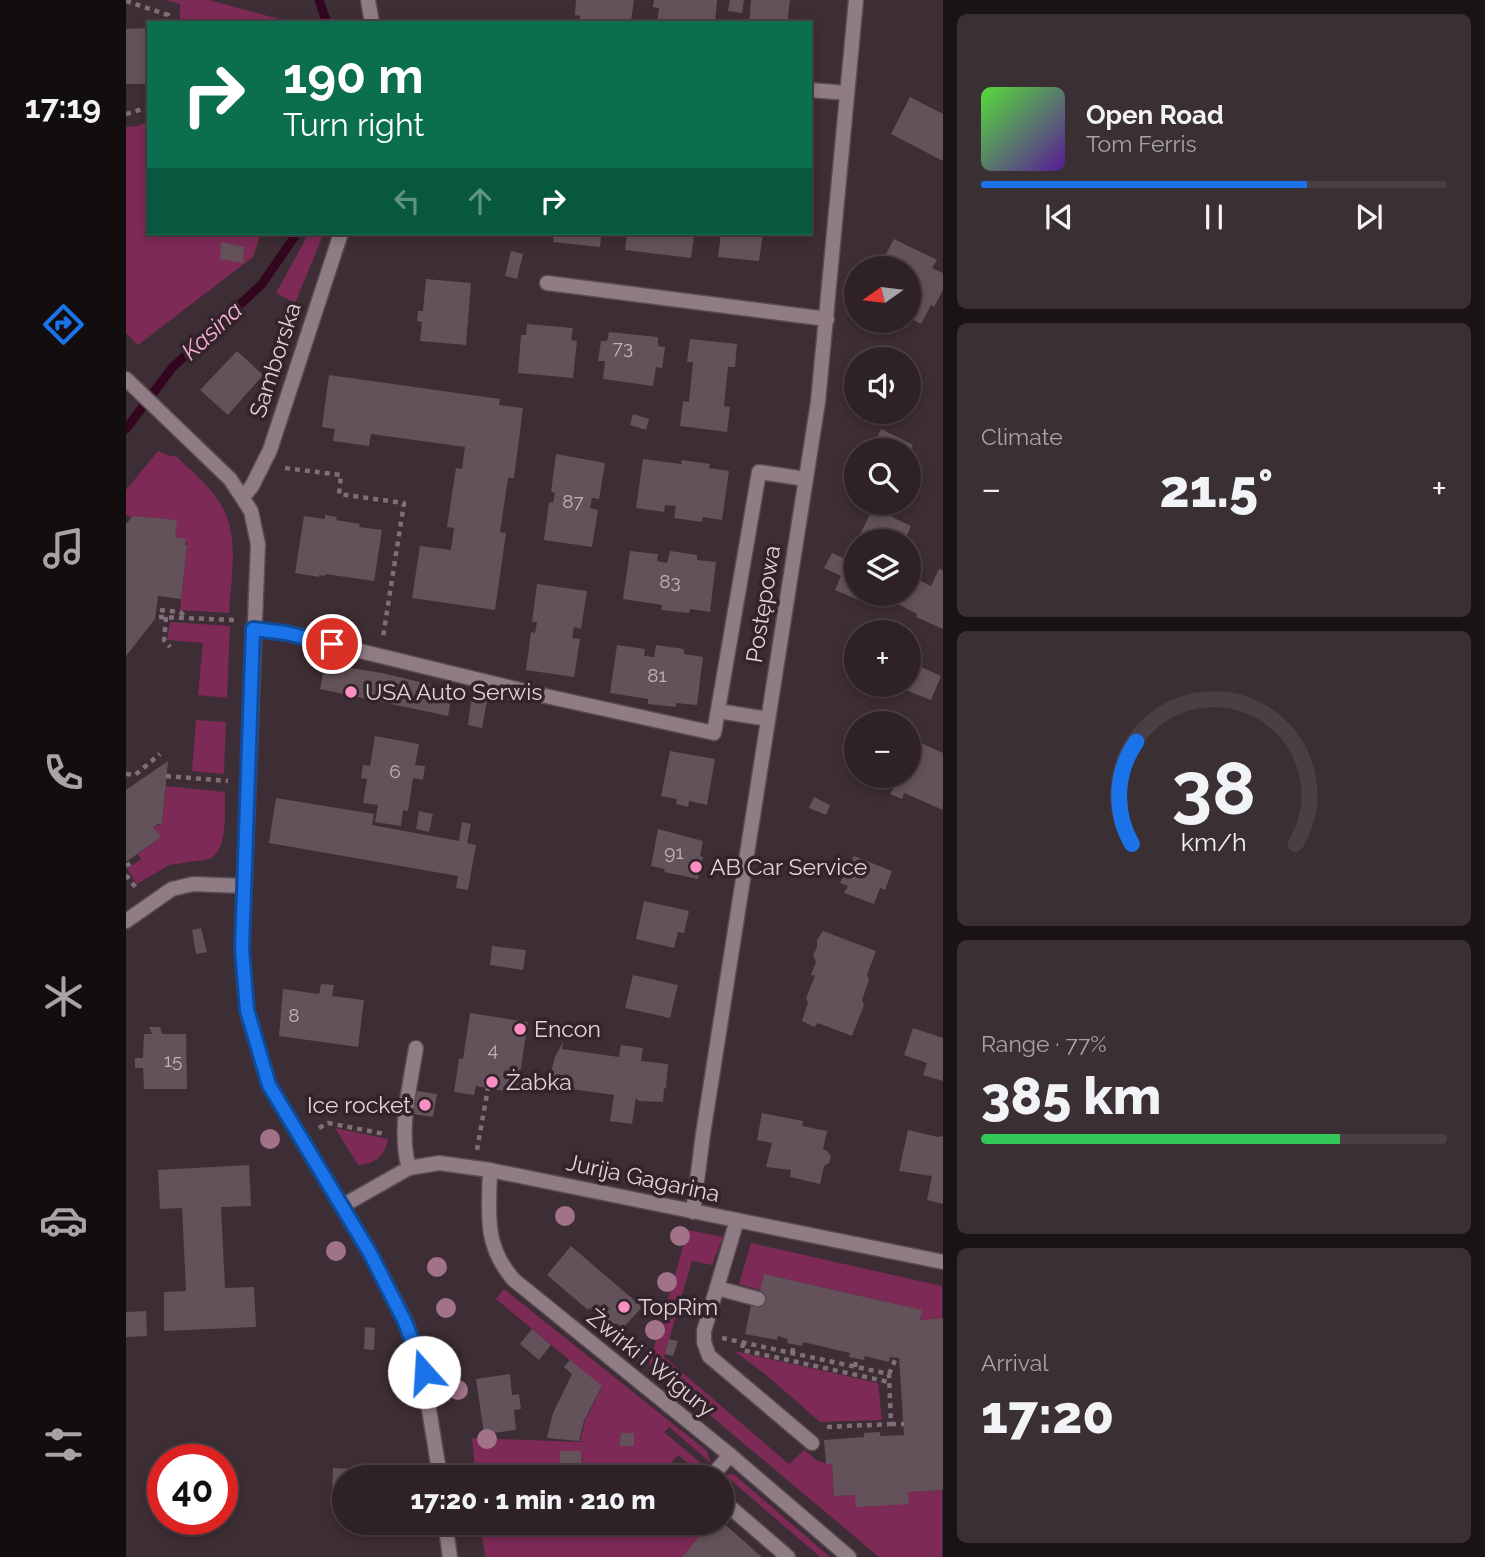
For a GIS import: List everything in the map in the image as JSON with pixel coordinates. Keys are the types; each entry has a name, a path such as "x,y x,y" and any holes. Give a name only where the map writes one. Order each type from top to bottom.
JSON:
{"street":[{"path":"368,0 372,21"},
{"name":"Postępowa","path":"693,1212 818,402 856,0"},
{"path":"812,90 847,93"},
{"name":"Samborska","path":"243,497 252,486 270,450 340,235"},
{"path":"547,283 827,319"},
{"path":"126,379 230,479 251,511 258,544 244,886 243,965 247,1010 269,1085 342,1206 405,1322 424,1372 438,1465"},
{"path":"253,629 286,633 541,695 715,733 759,472 806,479"},
{"path":"718,711 768,719"},
{"path":"126,921 172,888 193,884 244,886"},
{"path":"409,1168 405,1156 407,1114 416,1048"},
{"name":"Jurija Gagarina","path":"342,1206 409,1168 439,1163 490,1170 943,1262"},
{"name":"Żwirki i Wigury","path":"490,1170 488,1221 492,1244 500,1265 849,1557"},
{"path":"737,1220 704,1331 704,1342 709,1356 811,1443"},
{"path":"718,1288 758,1298"},
{"path":"721,1465 730,1455"},
{"path":"734,1510 788,1557"},
{"path":"447,1535 450,1557"}],"path":[{"path":"126,1 168,15 168,21"},
{"path":"126,114 147,108"},
{"path":"285,468 341,475 339,494 404,503 379,655"},
{"path":"160,610 180,612 185,616"},
{"path":"159,617 235,620"},
{"path":"166,617 164,640 170,647"},
{"path":"126,774 135,775 160,754"},
{"path":"166,776 228,781"},
{"path":"126,866 134,861"},
{"path":"126,875 137,890"},
{"path":"477,1151 488,1088"},
{"path":"724,1326 721,1338 724,1350"},
{"path":"721,1338 889,1374"},
{"path":"743,1343 742,1350 889,1382"},
{"path":"792,1353 794,1344"},
{"path":"891,1424 889,1374 896,1358"},
{"path":"855,1367 856,1359"},
{"path":"823,1427 904,1424"},
{"path":"870,1425 871,1433"}],"shaded area":[{"path":"165,0 209,0 287,21 180,21 180,4"},
{"path":"147,121 147,235 260,235 253,257 138,345 126,333 126,127 138,126"},
{"path":"308,235 323,235 295,303 276,293"},
{"path":"158,451 176,456 209,488 225,513 230,526 233,555 229,613 180,610 187,545 185,539 175,537 176,520 131,518 126,514 126,490"},
{"path":"170,622 230,626 227,698 198,695 203,643 167,640"},
{"path":"196,720 226,722 224,774 192,771"},
{"path":"166,786 225,792 223,838 216,854 210,859 169,865 137,884 127,869 141,859 138,854 161,837 153,827 162,824"},
{"path":"335,1128 388,1139 387,1145 378,1158 358,1165"},
{"path":"688,1230 723,1237 712,1265 692,1261 664,1357 789,1464 804,1450 818,1461 832,1464 834,1496 942,1490 942,1557 879,1557 649,1364"},
{"path":"751,1243 942,1286 942,1318 920,1320 922,1310 764,1274 760,1290 739,1284"},
{"path":"504,1289 707,1451 711,1463 669,1427 664,1432 703,1465 690,1465 678,1455 669,1465 475,1465 472,1438 580,1442 585,1421 602,1387 496,1299"},
{"path":"734,1351 878,1383 882,1420 820,1422"},
{"path":"734,1475 830,1557 820,1557 734,1483"},
{"path":"482,1535 701,1535 682,1557 485,1557"}],"building":[{"path":"576,0 634,0 631,21 579,21 580,16 575,15"},
{"path":"654,0 717,0 715,21 657,21 659,8 653,7"},
{"path":"730,0 744,0 742,13 728,11"},
{"path":"751,0 790,0 787,21 749,21"},
{"path":"147,28 147,84 126,84 126,29"},
{"path":"910,97 943,114 943,161 891,134"},
{"path":"554,235 601,235 600,247 553,242"},
{"path":"627,235 694,236 691,258 625,250"},
{"path":"721,235 763,235 759,261 718,257"},
{"path":"894,239 937,260 932,268 943,273 943,290 921,324 921,256 886,254"},
{"path":"221,242 244,247 243,263 220,259"},
{"path":"511,251 523,254 517,279 505,276"},
{"path":"426,279 471,283 466,345 420,341 422,322 417,321 418,311 423,311"},
{"path":"527,324 573,328 571,340 577,341 573,378 518,373 521,335 526,335"},
{"path":"609,332 658,337 658,346 665,347 662,368 656,367 653,386 603,379 605,361 598,361 601,341 607,341"},
{"path":"690,339 737,344 735,367 728,367 724,406 730,407 727,432 680,426 683,401 689,402 693,362 687,362"},
{"path":"237,351 263,375 228,415 200,390"},
{"path":"329,375 500,399 499,405 523,408 514,478 508,478 500,532 506,533 495,610 412,598 420,546 451,550 454,528 447,527 456,468 462,469 465,447 371,434 369,446 333,441 335,429 322,427"},
{"path":"633,414 649,419 646,430 630,425"},
{"path":"881,429 899,438 877,438"},
{"path":"556,454 605,463 599,499 592,498 590,508 598,510 592,547 544,540 549,502 553,503 555,493 551,492"},
{"path":"643,459 681,464 682,460 710,464 709,468 729,471 722,520 703,517 702,522 674,518 676,506 665,505 664,512 636,508"},
{"path":"325,515 337,517 336,520 360,524 359,527 382,530 374,581 295,573 304,516 325,519"},
{"path":"870,515 888,515 911,526 910,529 863,529"},
{"path":"133,516 177,520 175,537 186,539 187,545 181,599 158,596 155,619 126,656 126,524"},
{"path":"630,551 658,554 657,561 667,563 670,551 697,555 697,560 716,562 710,612 690,609 689,613 661,610 662,605 623,599"},
{"path":"832,553 844,558 844,594 835,590 841,576 824,568"},
{"path":"939,569 943,570 943,629 916,617 917,614 902,606 921,606 921,581 931,586"},
{"path":"537,584 587,591 581,629 574,627 572,638 580,639 574,677 526,670 531,632 535,633 537,622 532,622"},
{"path":"617,645 645,649 644,656 654,657 656,645 684,649 684,654 703,657 697,705 676,703 676,707 648,704 648,699 610,693"},
{"path":"325,664 382,673 453,690 448,716 320,689"},
{"path":"921,667 941,676 931,700 921,696"},
{"path":"472,692 488,695 482,728 468,725"},
{"path":"375,736 419,744 415,765 425,766 423,780 413,778 408,811 403,810 401,826 375,822 378,805 363,803 367,779 361,778 363,765 370,766"},
{"path":"921,743 943,753 943,810 904,793 902,799 890,794 894,788 921,788"},
{"path":"670,751 715,759 707,805 689,801 688,807 676,804 677,799 661,796"},
{"path":"168,761 162,824 153,827 161,837 126,862 126,790"},
{"path":"814,797 830,805 826,815 809,808"},
{"path":"276,798 374,814 372,825 459,841 462,822 471,824 467,843 476,845 468,890 456,888 458,876 269,843"},
{"path":"419,811 433,814 429,832 416,829"},
{"path":"658,829 703,841 698,879 664,872 665,869 651,866"},
{"path":"854,856 892,871 885,890 880,888 874,904 844,893 848,886 840,883"},
{"path":"644,901 689,911 684,933 678,932 674,948 636,939"},
{"path":"201,928 207,952 196,954 192,930"},
{"path":"823,931 876,951 867,975 869,980 862,1000 864,1005 852,1036 818,1023 814,1027 802,1021 808,1003 806,998 815,976 811,975 816,962 813,955"},
{"path":"492,946 526,950 523,970 490,965"},
{"path":"633,975 678,985 670,1018 625,1008"},
{"path":"321,984 334,985 332,996 364,1000 358,1047 279,1036 283,989 319,994"},
{"path":"470,1013 528,1022 517,1093 476,1086 474,1095 454,1092 459,1059 463,1059"},
{"path":"149,1027 160,1027 162,1034 186,1034 187,1089 144,1089 143,1068 135,1068 135,1058 143,1058 144,1034 152,1034"},
{"path":"913,1028 943,1038 943,1081 923,1075 927,1063 904,1055"},
{"path":"563,1042 562,1049 619,1057 621,1045 643,1048 641,1061 668,1064 663,1102 639,1101 636,1098 632,1124 610,1121 614,1095 557,1087 556,1094 551,1072"},
{"path":"417,1091 437,1094 433,1117 413,1114"},
{"path":"762,1113 803,1121 802,1126 827,1131 823,1149 831,1156 829,1163 824,1166 820,1184 790,1177 791,1170 766,1167 772,1143 757,1140"},
{"path":"908,1130 943,1136 943,1204 927,1200 932,1176 899,1171"},
{"path":"249,1165 251,1206 221,1207 225,1288 254,1287 256,1327 164,1331 164,1292 186,1291 182,1208 160,1209 158,1170"},
{"path":"571,1246 642,1307 623,1328 616,1323 612,1327 547,1275"},
{"path":"764,1274 922,1310 920,1320 943,1318 943,1490 908,1492 909,1504 856,1507 855,1495 834,1496 832,1464 826,1464 824,1440 864,1437 864,1433 880,1432 880,1436 904,1435 899,1358 890,1357 889,1362 865,1356 864,1360 849,1357 850,1353 803,1342 802,1346 787,1343 788,1339 778,1336 777,1340 745,1334 751,1305 756,1306"},
{"path":"146,1311 147,1336 126,1337 126,1312"},
{"path":"365,1327 375,1328 374,1350 364,1349"},
{"path":"532,1329 551,1345 539,1360 520,1344"},
{"path":"669,1339 678,1341 673,1356 665,1354"},
{"path":"570,1360 602,1386 584,1421 579,1441 547,1438 553,1413 572,1374 564,1367"},
{"path":"510,1374 512,1395 519,1394 521,1409 514,1410 516,1430 484,1434 476,1379"},
{"path":"621,1433 634,1433 634,1446 620,1446"},
{"path":"560,1451 581,1451 581,1465 560,1465"},
{"path":"734,1532 762,1557 682,1557 701,1535 734,1535"}],"waterway":[{"name":"Kasina","path":"319,0 326,21"},
{"name":"Kasina","path":"126,429 172,368 262,284 296,235"}],"place":[{"name":"USA Auto Serwis","path":"351,692"},
{"name":"AB Car Service","path":"696,867"},
{"name":"Encon","path":"520,1029"},
{"name":"Żabka","path":"492,1082"},
{"name":"Ice rocket","path":"425,1105"},
{"name":"TopRim","path":"624,1307"}],"route":[{"path":"332,644 271,630 253,629 242,949 247,1010 269,1085 370,1253 405,1322 424,1372"}]}
